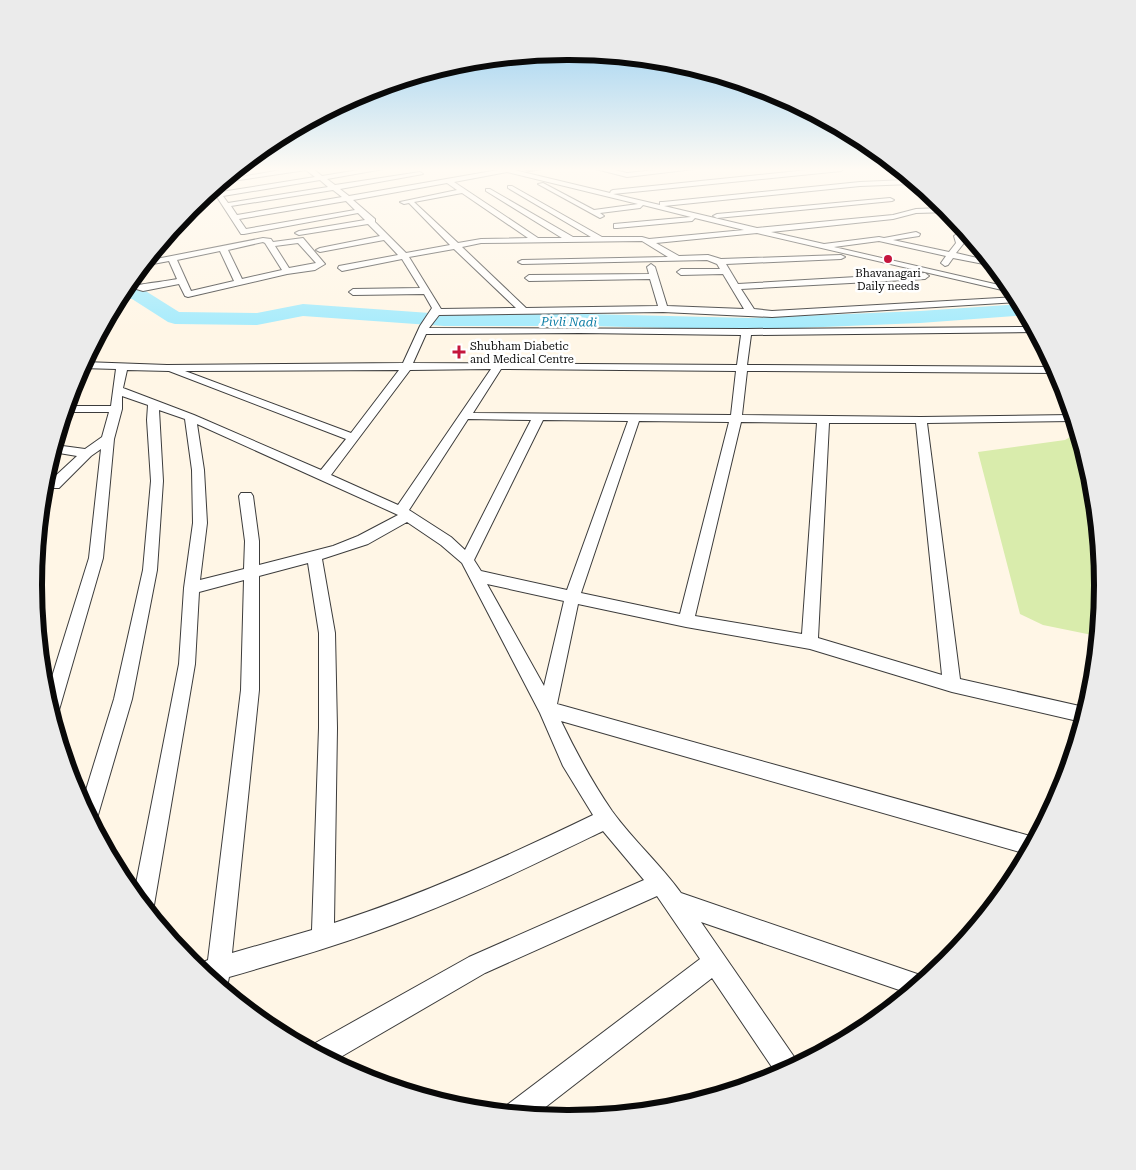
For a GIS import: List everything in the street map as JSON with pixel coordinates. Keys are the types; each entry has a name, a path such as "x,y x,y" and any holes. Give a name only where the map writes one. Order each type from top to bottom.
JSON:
{"street":[{"path":"237,223 244,232 296,223"},
{"path":"299,233 362,223"},
{"path":"324,475 407,366 424,329 437,308 405,257 374,223"},
{"path":"430,223 524,311"},
{"path":"509,223 536,240"},
{"path":"541,223 571,240"},
{"path":"523,232 560,223"},
{"path":"570,223 601,240"},
{"path":"610,223 678,259"},
{"path":"617,226 654,223"},
{"path":"725,223 815,246 1002,288"},
{"path":"342,268 480,241 645,241 833,223"},
{"path":"786,249 916,234"},
{"path":"320,250 387,237"},
{"path":"939,274 960,243 961,237"},
{"path":"879,239 982,262"},
{"path":"153,262 263,240 268,241 287,271"},
{"path":"172,259 188,294 240,284 321,264 300,240 270,245"},
{"path":"223,248 240,284"},
{"path":"522,262 678,259 766,251"},
{"path":"708,257 720,262 861,256"},
{"path":"649,260 662,309"},
{"path":"720,262 751,312"},
{"path":"681,272 725,271"},
{"path":"734,287 939,274"},
{"path":"529,278 654,276"},
{"path":"135,287 143,288 182,281"},
{"path":"353,292 427,291"},
{"path":"434,315 524,311 662,309 772,314 1010,300"},
{"path":"424,329 746,332 1027,330"},
{"path":"686,621 736,418 746,332"},
{"path":"91,365 167,368 498,366 1047,370"},
{"path":"55,696 96,558 108,439 116,409 117,390 122,366"},
{"path":"192,588 314,557 363,540 405,513 498,366"},
{"path":"167,368 353,438"},
{"path":"117,390 190,417 324,475 405,513 446,541 467,560 547,709 570,760 606,819 666,892 784,1063"},
{"path":"91,804 123,700 150,570 157,481 153,420 154,404"},
{"path":"73,409 116,409"},
{"path":"465,416 921,420 1067,418"},
{"path":"547,709 572,598 635,416"},
{"path":"145,896 187,664 192,588 200,523 198,470 190,417"},
{"path":"467,560 538,418"},
{"path":"810,642 823,419"},
{"path":"921,420 952,685"},
{"path":"53,482 87,453 108,439"},
{"path":"60,451 87,453"},
{"path":"213,972 250,690 252,541 246,496"},
{"path":"314,557 327,633 328,728 323,938"},
{"path":"476,576 686,621 810,642 952,685 1078,714"},
{"path":"547,709 1023,848"},
{"path":"216,975 413,906 553,845 606,819"},
{"path":"326,1051 476,965 666,892 910,983"},
{"path":"524,1108 715,962"}],"green space":[{"path":"1072,436 1089,516 1094,585 1091,635 1043,625 1020,614 978,452 1065,440"}],"waterway":[{"name":"Pivli Nadi","path":"131,294 137,294 175,318 257,319 303,310 444,320 588,320 749,324 920,317 1016,311"}],"place":[{"name":"Bhavanagari Daily needs","path":"888,259"},
{"name":"Shubham Diabetic and Medical Centre","path":"459,352"}]}
